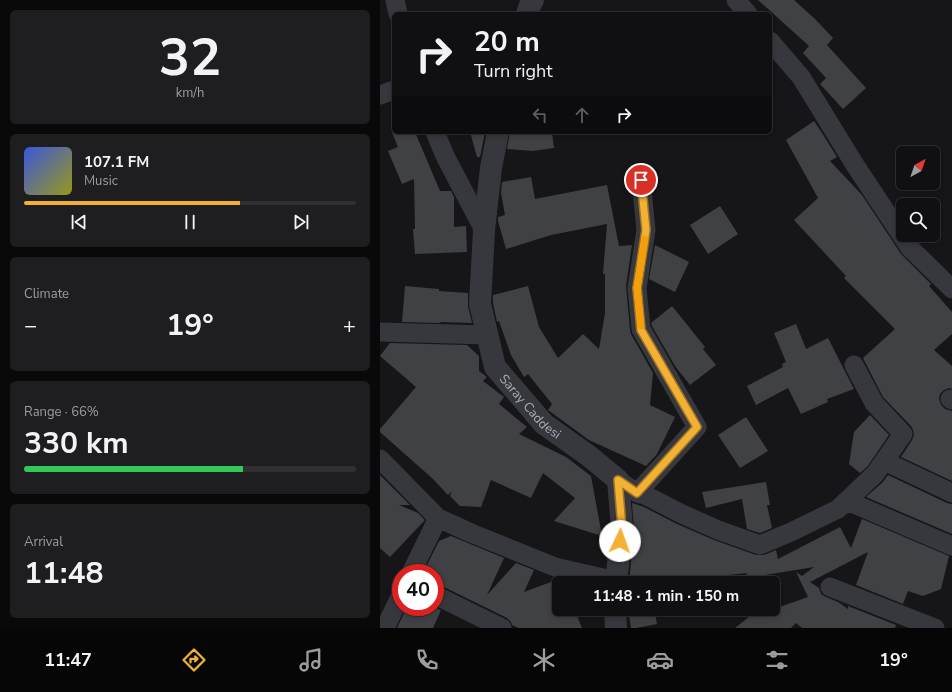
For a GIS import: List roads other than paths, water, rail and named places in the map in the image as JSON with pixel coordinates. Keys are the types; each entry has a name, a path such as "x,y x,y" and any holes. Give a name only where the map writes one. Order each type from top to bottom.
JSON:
{"street":[{"path":"395,0 398,12"},
{"path":"528,12 533,0"},
{"path":"736,0 746,12"},
{"path":"772,42 801,77 855,165 910,248 952,289"},
{"path":"380,96 392,91"},
{"path":"436,134 446,158 484,230"},
{"name":"Saray Caddesi","path":"498,134 490,168 484,230 480,304 496,367 544,424 589,456 618,480"},
{"path":"637,493 697,427 641,330 637,288 646,230 641,180"},
{"path":"380,332 488,335"},
{"path":"618,480 637,493 645,495 682,514 718,530 760,545 791,532 838,509 875,474 903,434 874,403 854,365"},
{"path":"380,459 438,518 554,567 591,576"},
{"path":"884,461 952,493"},
{"path":"617,576 622,528 618,480"},
{"path":"847,501 952,546"},
{"path":"416,564 438,518"},
{"path":"830,587 935,628"},
{"path":"444,599 502,628"},
{"path":"385,628 392,614"},
{"path":"615,616 616,628"}]}
